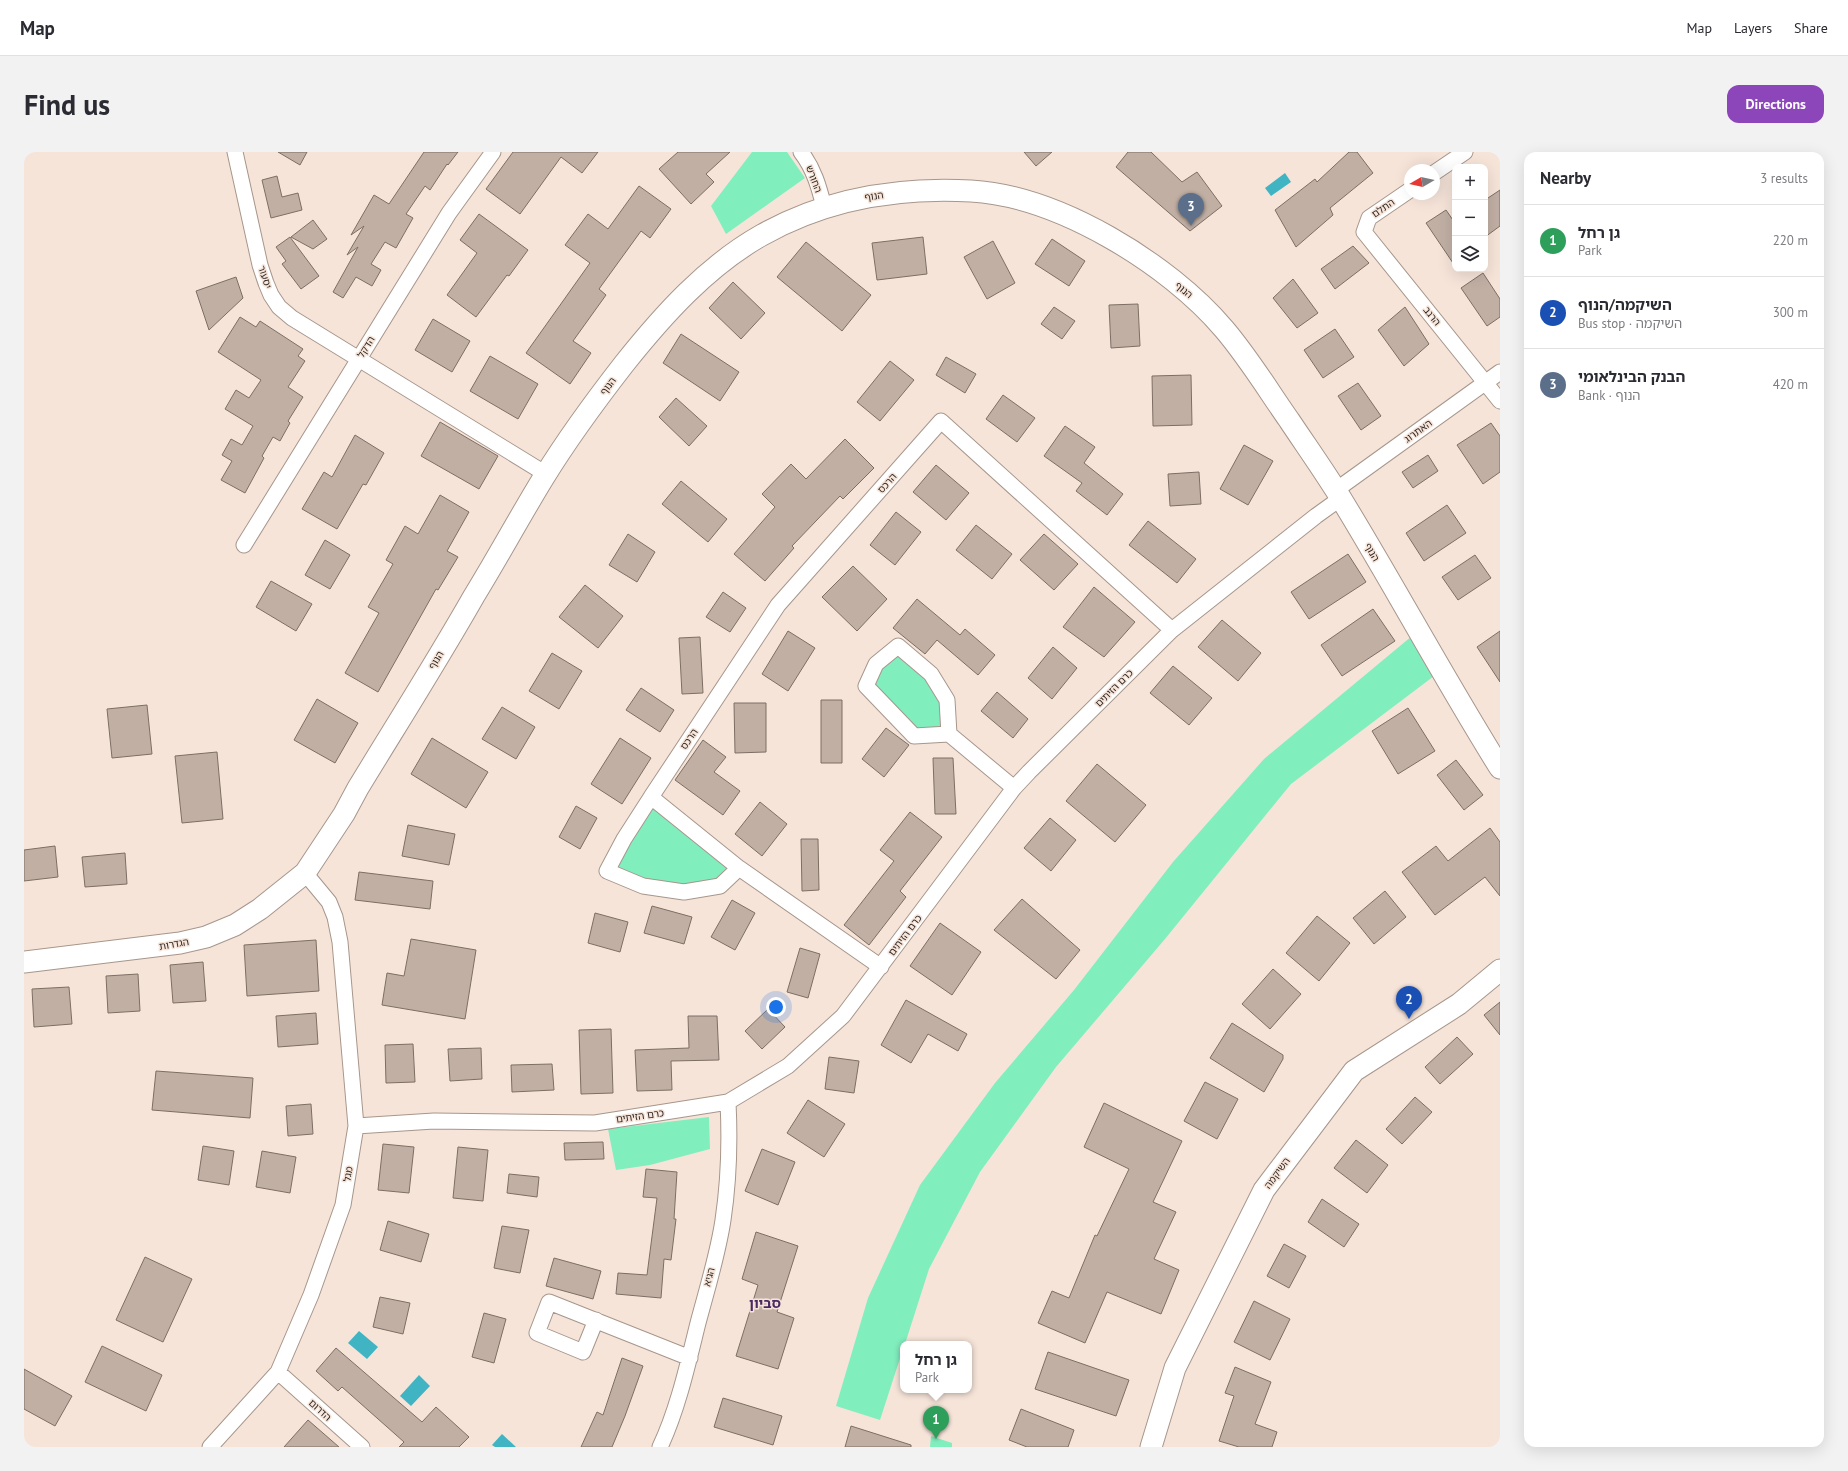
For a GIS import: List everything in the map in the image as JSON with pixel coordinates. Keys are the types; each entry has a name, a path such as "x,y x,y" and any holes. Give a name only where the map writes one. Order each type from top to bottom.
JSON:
{"street":[{"name":"יסעור","path":"235,152 260,265 271,295 278,307 292,318 546,474"},
{"name":"הדקל","path":"244,545 449,213 493,152"},
{"name":"החורש","path":"801,152 810,164 819,186 824,207"},
{"path":"1440,169 1465,152"},
{"name":"הנוף","path":"305,873 344,814 358,788 471,602 546,474 605,389 651,330 696,284 731,255 762,235 792,220 824,207 860,198 909,191 945,190 988,192 1035,203 1063,215 1121,245 1163,273 1193,298 1222,327 1246,358 1338,494 1500,768"},
{"name":"התלם","path":"1364,232 1369,218 1404,194"},
{"name":"הרגב","path":"1364,232 1500,401"},
{"name":"האתרוג","path":"1338,494 1500,372"},
{"name":"הרכס","path":"739,868 720,886 684,892 643,886 607,871 624,839 651,797 778,605 941,421 1172,630"},
{"name":"כרם הזיתים","path":"356,1126 434,1120 595,1123 662,1114 728,1102 788,1066 843,1016 1014,788 1172,630 1316,516 1338,494"},
{"path":"949,734 947,700 931,674 898,646 876,664 866,686 914,736 949,734 1014,788"},
{"path":"651,797 739,868 881,967"},
{"name":"הגדרות","path":"24,962 145,949 206,937 235,925 260,909 305,873"},
{"name":"מגל","path":"210,1447 278,1372 311,1295 343,1205 356,1126 345,995 335,917 329,902 305,873"},
{"name":"השיקמה","path":"1151,1447 1175,1368 1264,1190 1354,1071 1459,1004 1499,970"},
{"name":"הגיא","path":"660,1447 666,1434 690,1358 723,1222 729,1176 730,1140 728,1102"},
{"path":"596,1320 690,1358"},
{"name":"הדרום","path":"278,1372 362,1447"}],"green space":[{"path":"752,152 787,152 805,178 726,234 711,206"},
{"path":"1418,631 1442,670 1291,784 1165,939 1056,1067 980,1172 929,1269 906,1341 900,1341 900,1358 880,1420 836,1406 868,1298 920,1185 995,1083 1074,990 1173,862 1264,759"},
{"path":"898,646 947,700 949,734 914,736 866,686"},
{"path":"651,797 739,868 720,886 684,892 607,871"},
{"path":"709,1117 710,1149 650,1165 616,1170 608,1129"},
{"path":"931,1436 952,1443 952,1447 930,1447"}],"water":[{"path":"1285,173 1291,182 1271,196 1265,188"},
{"path":"359,1331 378,1347 367,1359 348,1343"},
{"path":"419,1375 430,1386 411,1406 400,1396"},
{"path":"502,1434 516,1447 495,1447 492,1445"}],"building":[{"path":"278,152 307,152 300,165"},
{"path":"424,152 458,152 448,165 447,164 430,190 425,186 406,214 413,218 396,248 385,242 371,264 381,270 372,286 356,277 343,298 333,292 358,247 347,255 364,226 351,235 374,195 389,204"},
{"path":"513,152 598,152 582,173 561,157 520,214 486,189"},
{"path":"678,152 730,152 706,174 714,182 691,204 659,169"},
{"path":"1024,152 1052,152 1036,166"},
{"path":"1128,152 1151,152 1182,182 1197,172 1222,206 1190,231 1116,167"},
{"path":"1349,152 1357,152 1373,173 1330,208 1333,215 1296,247 1275,210 1315,179 1317,182"},
{"path":"277,176 282,197 298,193 302,210 271,218 262,180"},
{"path":"639,186 671,209 650,238 641,231 599,289 606,295 573,341 591,353 570,384 526,353 590,263 565,245 588,214 608,229"},
{"path":"1500,190 1500,226 1488,235 1488,200 1488,198"},
{"path":"1446,210 1452,219 1452,262 1426,223"},
{"path":"479,214 528,250 509,276 507,275 476,317 447,295 477,253 460,240"},
{"path":"313,220 327,239 313,249 291,237"},
{"path":"290,237 319,276 301,289 282,264 286,261 276,247"},
{"path":"923,237 927,274 877,280 872,243"},
{"path":"1052,239 1085,261 1069,286 1035,264"},
{"path":"993,241 1015,283 987,299 964,257"},
{"path":"806,242 871,295 842,331 777,277"},
{"path":"1353,246 1369,263 1335,289 1321,269"},
{"path":"1483,273 1500,299 1500,317 1487,326 1461,288"},
{"path":"236,277 243,298 209,330 196,291"},
{"path":"1293,279 1318,313 1297,328 1273,298"},
{"path":"733,282 765,313 741,339 709,308"},
{"path":"1138,304 1140,346 1111,348 1109,305"},
{"path":"1054,307 1075,321 1062,339 1041,324"},
{"path":"1405,307 1429,344 1404,366 1378,330"},
{"path":"240,317 256,327 260,321 303,349 298,356 305,361 288,387 303,397 288,421 290,423 280,441 273,437 262,456 264,458 245,493 221,480 232,461 222,455 231,439 242,445 253,426 225,409 236,390 249,398 261,380 218,352"},
{"path":"433,319 470,341 452,372 415,350"},
{"path":"1335,329 1354,357 1323,378 1304,350"},
{"path":"681,334 739,372 720,401 663,363"},
{"path":"490,356 538,384 518,419 470,391"},
{"path":"946,357 976,374 965,393 936,375"},
{"path":"890,361 914,380 880,421 857,402"},
{"path":"1191,375 1192,425 1153,426 1152,376"},
{"path":"1358,383 1381,416 1361,430 1338,396"},
{"path":"1003,395 1035,418 1017,442 986,419"},
{"path":"676,398 707,426 689,446 659,417"},
{"path":"440,422 498,456 479,489 421,456"},
{"path":"1491,423 1500,436 1500,472 1483,484 1457,445"},
{"path":"1065,426 1095,447 1084,463 1123,494 1107,515 1076,491 1082,483 1044,456"},
{"path":"355,435 384,453 366,485 363,484 337,529 302,509 324,472 332,477"},
{"path":"845,439 874,468 843,499 840,496 792,546 794,548 765,581 734,554 775,507 762,494 791,464 806,479"},
{"path":"1244,445 1273,461 1248,505 1220,489"},
{"path":"1428,455 1438,471 1413,488 1402,472"},
{"path":"936,465 969,493 946,520 913,492"},
{"path":"1199,472 1201,504 1170,506 1168,474"},
{"path":"681,481 727,519 708,542 662,504"},
{"path":"440,495 469,512 447,551 458,557 438,590 436,589 378,692 345,673 379,613 368,607 393,564 386,560 405,526 418,534"},
{"path":"1447,505 1466,533 1424,561 1406,533"},
{"path":"896,512 921,532 895,565 870,545"},
{"path":"1148,521 1196,559 1177,583 1129,545"},
{"path":"976,525 1012,554 992,579 956,550"},
{"path":"628,534 655,552 637,582 609,565"},
{"path":"1044,534 1078,564 1054,590 1020,560"},
{"path":"325,540 350,555 330,589 305,575"},
{"path":"1348,554 1366,582 1309,619 1291,592"},
{"path":"1475,555 1491,578 1458,600 1442,577"},
{"path":"853,566 887,599 857,631 822,597"},
{"path":"271,581 312,604 296,631 256,607"},
{"path":"585,585 623,616 598,648 559,617"},
{"path":"1094,587 1135,622 1104,657 1063,627"},
{"path":"723,592 746,608 730,632 706,617"},
{"path":"917,599 960,635 965,629 995,655 978,675 937,640 925,654 893,628"},
{"path":"1373,609 1395,641 1342,676 1321,645"},
{"path":"1222,620 1261,653 1238,681 1198,647"},
{"path":"788,631 815,648 788,691 762,674"},
{"path":"1500,631 1500,682 1477,647"},
{"path":"700,637 703,693 682,694 679,638"},
{"path":"1053,647 1077,668 1052,699 1028,678"},
{"path":"552,653 582,671 559,709 529,691"},
{"path":"1173,666 1212,698 1189,725 1150,693"},
{"path":"641,688 674,710 660,732 626,710"},
{"path":"997,692 1028,719 1013,738 981,711"},
{"path":"317,699 358,723 335,763 294,740"},
{"path":"821,700 842,700 842,763 821,763"},
{"path":"734,703 766,703 766,752 735,753"},
{"path":"147,705 152,754 112,758 107,709"},
{"path":"502,707 535,727 516,759 482,739"},
{"path":"1408,708 1435,751 1398,774 1372,731"},
{"path":"886,728 909,745 884,777 862,759"},
{"path":"432,738 488,772 466,808 411,774"},
{"path":"620,738 651,758 622,804 591,784"},
{"path":"703,740 726,757 714,772 740,791 723,815 675,780"},
{"path":"217,752 223,819 182,823 175,756"},
{"path":"933,758 953,758 956,814 935,814"},
{"path":"1456,760 1483,795 1464,810 1437,775"},
{"path":"1097,764 1146,805 1115,842 1066,801"},
{"path":"760,802 787,824 762,856 735,834"},
{"path":"576,806 597,818 580,849 559,837"},
{"path":"910,812 942,837 900,891 906,897 869,945 844,925 894,861 880,850"},
{"path":"1050,818 1076,840 1051,871 1024,848"},
{"path":"408,825 455,834 449,865 402,856"},
{"path":"1490,828 1500,842 1500,896 1485,877 1435,915 1402,872 1436,846 1448,861"},
{"path":"801,839 818,839 819,890 802,891"},
{"path":"55,846 58,877 24,881 24,850"},
{"path":"125,853 127,884 85,887 82,857"},
{"path":"359,872 433,881 430,909 355,900"},
{"path":"1385,891 1406,917 1374,944 1353,918"},
{"path":"1022,899 1080,950 1056,979 994,930"},
{"path":"732,900 755,913 735,950 711,937"},
{"path":"652,906 692,917 684,944 644,933"},
{"path":"595,913 628,922 620,952 588,943"},
{"path":"1317,916 1350,943 1319,981 1286,953"},
{"path":"940,923 981,952 952,995 910,966"},
{"path":"411,939 476,950 465,1019 382,1005 387,973 404,976"},
{"path":"316,940 319,991 247,996 244,945"},
{"path":"800,948 820,954 808,998 787,992"},
{"path":"203,962 206,1001 173,1003 170,965"},
{"path":"1273,969 1301,994 1270,1029 1242,1004"},
{"path":"138,974 140,1011 108,1013 106,976"},
{"path":"69,987 72,1024 34,1027 32,989"},
{"path":"906,1000 967,1034 958,1051 928,1034 911,1063 881,1045"},
{"path":"1500,1002 1500,1035 1484,1015"},
{"path":"768,1009 785,1027 762,1049 745,1031"},
{"path":"316,1013 318,1044 278,1047 276,1016"},
{"path":"688,1016 717,1016 719,1060 671,1061 672,1090 637,1091 635,1050 689,1048"},
{"path":"1232,1023 1283,1055 1283,1059 1264,1092 1210,1058"},
{"path":"611,1029 613,1093 581,1094 579,1030"},
{"path":"1457,1037 1473,1054 1440,1084 1425,1067"},
{"path":"413,1044 415,1082 386,1083 385,1045"},
{"path":"481,1048 482,1079 450,1081 448,1049"},
{"path":"829,1057 859,1061 854,1093 825,1089"},
{"path":"552,1064 554,1090 512,1092 511,1065"},
{"path":"156,1071 253,1078 250,1118 152,1110"},
{"path":"1205,1082 1238,1099 1217,1139 1184,1121"},
{"path":"1415,1097 1432,1112 1402,1144 1386,1129"},
{"path":"808,1100 845,1124 824,1157 787,1133"},
{"path":"1104,1103 1182,1141 1153,1202 1176,1212 1154,1259 1179,1270 1161,1314 1107,1292 1085,1343 1038,1323 1052,1291 1069,1298 1095,1235 1097,1236 1129,1169 1084,1147"},
{"path":"311,1104 313,1134 288,1136 286,1106"},
{"path":"1356,1140 1388,1165 1367,1193 1334,1168"},
{"path":"603,1142 604,1159 565,1160 564,1143"},
{"path":"383,1144 414,1147 409,1193 378,1190"},
{"path":"203,1146 234,1151 229,1185 198,1180"},
{"path":"458,1147 488,1150 483,1201 453,1198"},
{"path":"762,1149 795,1162 778,1205 745,1191"},
{"path":"262,1151 296,1157 290,1193 256,1187"},
{"path":"646,1169 677,1172 674,1219 676,1219 671,1260 664,1259 661,1298 616,1294 618,1273 647,1275 657,1198 643,1197"},
{"path":"509,1174 539,1177 537,1197 507,1193"},
{"path":"1322,1199 1359,1224 1344,1247 1308,1222"},
{"path":"388,1221 429,1234 421,1262 380,1250"},
{"path":"502,1226 529,1230 520,1273 494,1268"},
{"path":"756,1232 798,1246 777,1312 794,1318 778,1369 736,1356 758,1285 742,1279"},
{"path":"1284,1244 1306,1256 1289,1288 1267,1276"},
{"path":"145,1257 192,1279 163,1342 116,1320"},
{"path":"554,1258 601,1271 593,1299 546,1286"},
{"path":"380,1297 410,1303 403,1334 373,1327"},
{"path":"1254,1301 1290,1319 1270,1360 1234,1342"},
{"path":"484,1313 506,1319 494,1363 472,1357"},
{"path":"102,1346 162,1375 146,1411 85,1382"},
{"path":"336,1348 422,1422 436,1407 469,1437 459,1447 399,1447 404,1442 342,1387 338,1391 316,1371"},
{"path":"1048,1352 1129,1380 1116,1416 1035,1389"},
{"path":"622,1358 643,1366 612,1447 581,1447 597,1412 603,1415"},
{"path":"1235,1367 1271,1382 1255,1424 1277,1432 1272,1447 1239,1447 1219,1441 1234,1396 1225,1393"},
{"path":"24,1369 72,1396 55,1426 24,1409"},
{"path":"723,1398 782,1416 773,1445 714,1427"},
{"path":"1021,1409 1074,1430 1068,1447 1027,1447 1009,1440"},
{"path":"308,1420 339,1447 284,1447"},
{"path":"851,1426 911,1445 911,1447 845,1447"}],"place":[{"name":"הבנק הבינלאומי","path":"1191,226"},
{"name":"השיקמה/הנוף","path":"1409,1019"},
{"name":"גן רחל","path":"936,1439"}],"district":[{"name":"סביון","path":"765,1303"}]}
